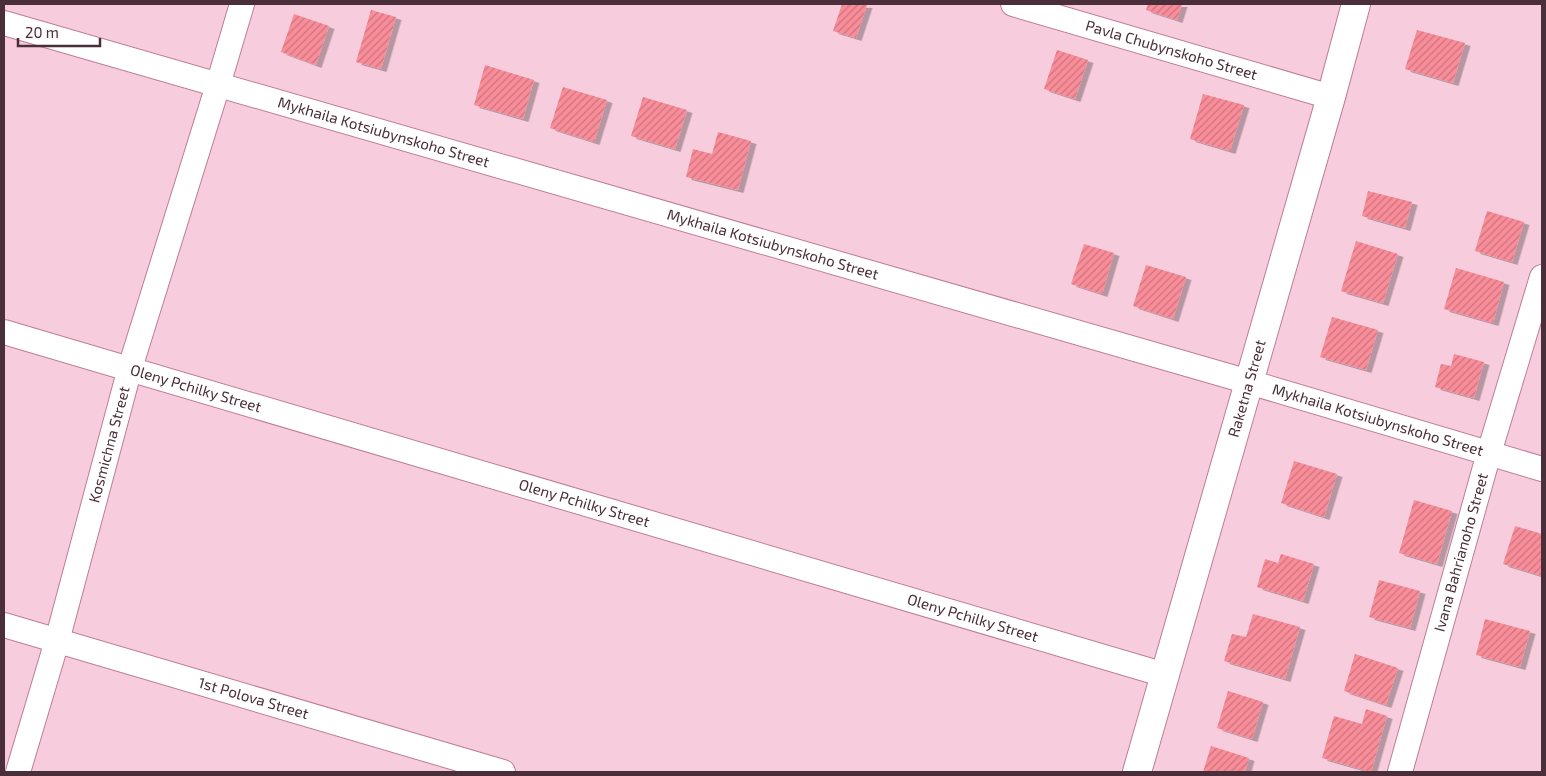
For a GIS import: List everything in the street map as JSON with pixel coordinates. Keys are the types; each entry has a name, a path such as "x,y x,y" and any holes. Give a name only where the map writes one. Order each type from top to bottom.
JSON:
{"street":[{"name":"Kosmichna Street","path":"18,772 57,641 130,368 242,4"},
{"name":"Pavla Chubynskoho Street","path":"1013,4 1331,97"},
{"name":"Raketna Street","path":"1137,772 1356,4"},
{"name":"Mykhaila Kotsiubynskoho Street","path":"4,23 1249,382 1542,469"},
{"name":"Ivana Bahrianoho Street","path":"1400,772 1488,454 1542,277"},
{"name":"Oleny Pchilky Street","path":"4,332 1165,675"},
{"name":"1st Polova Street","path":"4,625 503,772"}],"building":[{"path":"842,4 867,5 856,38 833,31"},
{"path":"1148,4 1182,4 1177,20 1146,10"},
{"path":"371,10 396,17 381,69 356,62"},
{"path":"294,14 329,26 316,65 281,52"},
{"path":"1417,30 1465,43 1453,83 1405,69"},
{"path":"1057,50 1088,60 1075,99 1044,89"},
{"path":"485,65 534,80 523,119 474,105"},
{"path":"563,87 607,100 594,142 550,128"},
{"path":"1203,94 1244,105 1230,151 1190,139"},
{"path":"643,97 687,110 675,149 631,136"},
{"path":"718,132 751,141 738,190 686,177 693,149 712,154"},
{"path":"1368,191 1412,202 1405,228 1362,216"},
{"path":"1487,211 1524,222 1512,262 1475,251"},
{"path":"1356,241 1398,254 1383,303 1341,291"},
{"path":"1084,244 1114,253 1102,294 1071,284"},
{"path":"1146,265 1186,277 1173,319 1133,306"},
{"path":"1456,268 1504,282 1493,323 1444,309"},
{"path":"1332,317 1378,330 1366,370 1320,357"},
{"path":"1454,354 1484,362 1474,398 1435,387 1441,364 1451,366"},
{"path":"1294,461 1337,474 1324,517 1281,503"},
{"path":"1414,500 1452,511 1437,564 1399,553"},
{"path":"1515,526 1542,534 1542,576 1503,564"},
{"path":"1281,554 1314,564 1303,601 1257,587 1265,559 1278,563"},
{"path":"1379,580 1420,591 1410,628 1369,617"},
{"path":"1253,614 1300,627 1285,679 1224,661 1232,634 1246,637"},
{"path":"1485,619 1530,631 1520,667 1476,655"},
{"path":"1355,654 1398,668 1386,705 1344,691"},
{"path":"1228,691 1263,702 1252,739 1217,728"},
{"path":"1366,709 1387,716 1371,772 1322,758 1334,716 1362,724"},
{"path":"1211,746 1249,758 1245,772 1203,772"}]}
